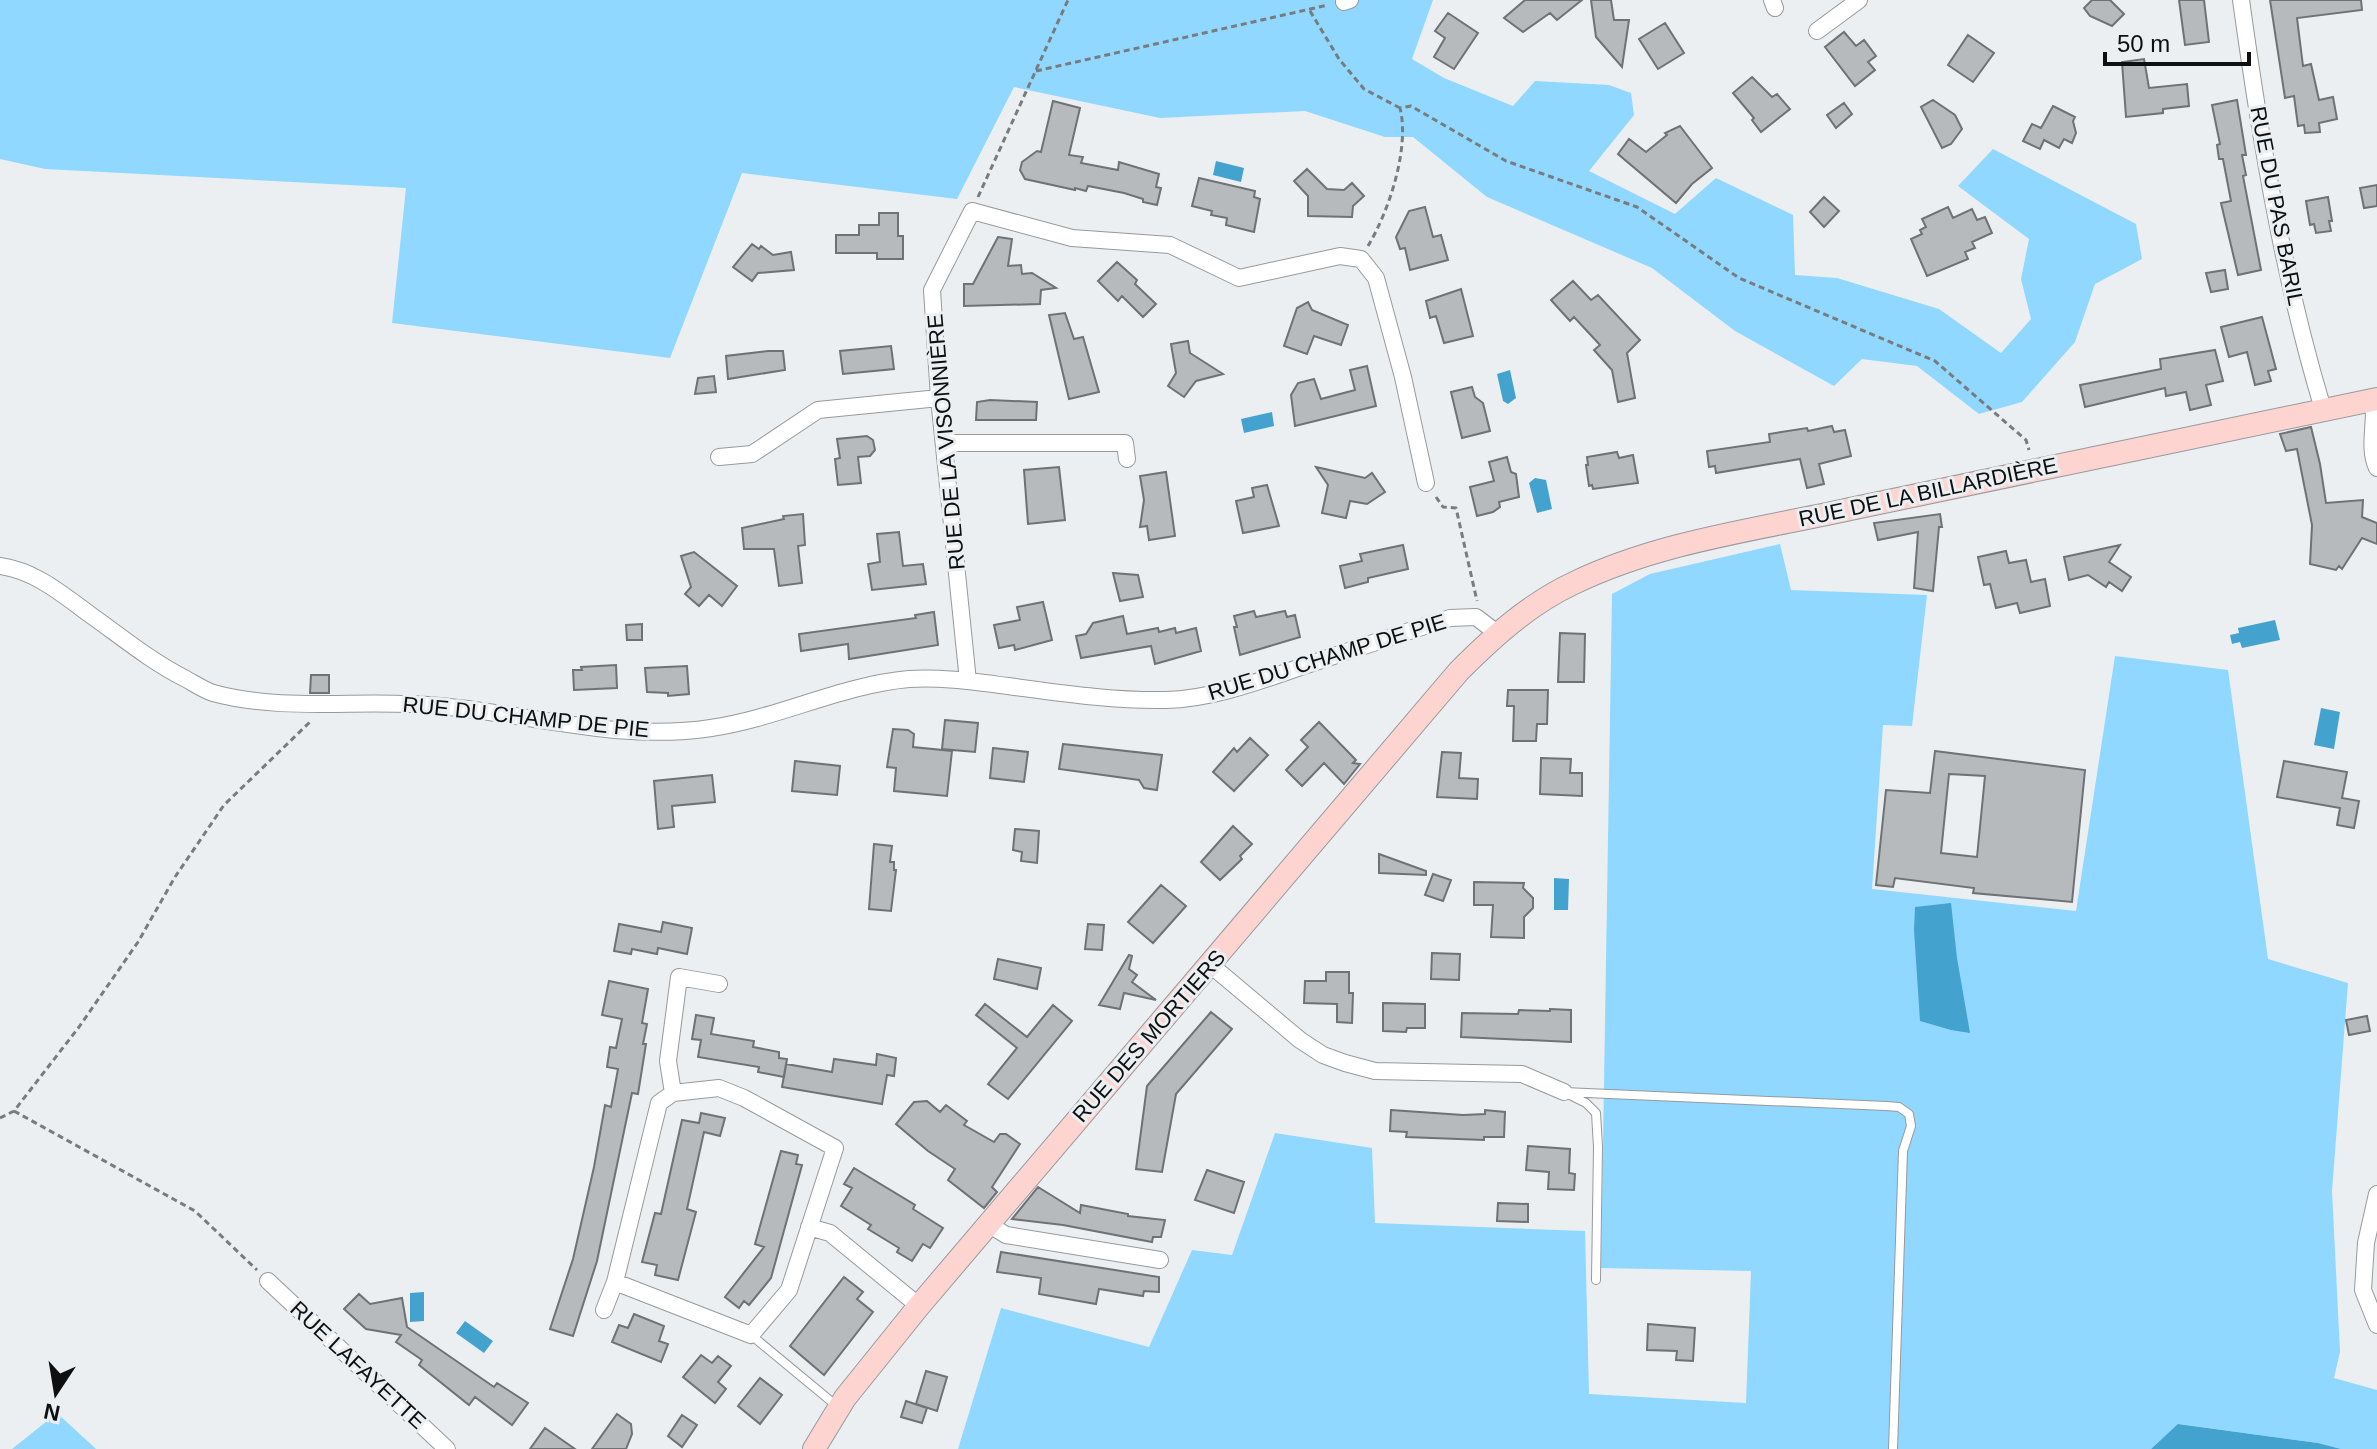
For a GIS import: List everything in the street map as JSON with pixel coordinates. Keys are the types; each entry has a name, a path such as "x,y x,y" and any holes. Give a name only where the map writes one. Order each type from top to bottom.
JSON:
{"street":[{"path":"1817,31 1859,0"},
{"name":"RUE DU PAS BARIL","path":"2241,0 2253,85 2288,271 2323,409"},
{"path":"972,211 1072,238 1170,245 1239,278 1340,256 1361,259 1376,278 1403,377 1426,483"},
{"name":"RUE DE LA VISONNIÈRE","path":"968,681 939,398 932,290 972,211"},
{"path":"719,457 752,454 818,410 939,398"},
{"path":"2375,399 2373,459 2377,468"},
{"name":"RUE DE LA BILLARDIÈRE","path":"1497,633 1574,583 1660,551 2375,399"},
{"path":"945,443 1125,443 1127,459"},
{"name":"RUE DU CHAMP DE PIE","path":"0,566 14,568 45,582 160,666 210,692 266,702 323,705 388,702 442,706 614,730 672,732 712,728 755,719 867,686 912,679 968,681 1111,700 1171,700 1210,694 1268,678 1450,618 1476,617 1497,633"},
{"name":"RUE DES MORTIERS","path":"814,1449 839,1408 919,1306 1459,671 1497,633"},
{"path":"1212,963 1300,1040 1323,1055 1375,1071 1522,1074 1564,1092"},
{"path":"673,1093 668,1061 679,977 719,984"},
{"path":"604,1310 615,1282 633,1203 641,1185 659,1103 673,1093 719,1088 744,1098 835,1148 789,1290 751,1335 615,1282"},
{"path":"2377,1194 2363,1290 2377,1325"},
{"path":"988,1224 1006,1235 1160,1260"},
{"path":"809,1227 830,1233 919,1306"},
{"name":"RUE LAFAYETTE","path":"268,1281 447,1449"}],"lane":[{"path":"1564,1092 1586,1103 1596,1113 1596,1280"},
{"path":"1564,1092 1886,1106 1899,1107 1909,1114 1911,1126 1903,1151 1893,1449"},
{"path":"751,1335 839,1408"}],"path":[{"path":"972,211 1068,0"},
{"path":"1036,71 1347,1"},
{"path":"1310,9 1339,59 1364,89 1400,108 1411,106 1506,161 1637,207 1739,278 1935,361 2026,440 2035,469"},
{"path":"1361,259 1375,234 1401,162 1400,108"},
{"path":"1426,483 1443,507 1456,508 1477,597 1476,617"},
{"path":"0,1118 14,1111 79,1027 138,942 175,877 224,805 307,727 323,705"},
{"path":"14,1111 195,1211 268,1281"}],"shaded area":[{"path":"0,0 1433,0 1412,59 1444,78 1513,106 1535,81 1609,85 1631,93 1634,115 1589,171 1675,214 1716,178 1793,215 1795,275 1837,278 1939,309 2001,353 2031,319 2021,279 2029,239 1958,186 1993,149 2136,224 2142,259 2095,284 2075,342 2022,402 1979,414 1917,366 1862,359 1834,386 1735,331 1652,268 1487,197 1413,137 1385,137 1305,111 1160,118 1014,87 957,199 742,173 670,358 392,323 406,188 45,169 0,159"},
{"path":"1216,161 1244,168 1241,182 1213,175"},
{"path":"1510,370 1516,398 1508,404 1503,401 1497,374"},
{"path":"1272,412 1274,426 1244,433 1241,419"},
{"path":"1535,478 1546,480 1552,509 1537,513 1529,483"},
{"path":"1780,544 1791,590 1927,595 1912,726 1883,725 1872,889 2076,911 2115,656 2228,670 2268,959 2348,983 2332,1191 2340,1352 2334,1378 2377,1390 2377,1449 2341,1449 2318,1443 2179,1424 2151,1449 958,1449 1001,1308 1149,1347 1192,1250 1232,1255 1275,1133 1372,1148 1375,1223 1585,1231 1589,1394 1746,1403 1751,1271 1601,1268 1612,594 1650,574"},
{"path":"2275,620 2280,640 2242,648 2240,642 2232,644 2230,635 2239,633 2238,628"},
{"path":"2321,708 2340,712 2334,749 2314,745"},
{"path":"1554,878 1569,879 1568,910 1554,910"},
{"path":"1951,903 1970,1033 1920,1021 1915,907"},
{"path":"424,1292 424,1321 410,1322 410,1293"},
{"path":"465,1321 493,1341 484,1353 456,1333"},
{"path":"57,1413 96,1449 12,1449"},
{"path":"2178,1424 2318,1443 2341,1449 2151,1449"}],"building":[{"path":"1525,0 1582,0 1557,20 1550,13 1523,32 1504,18"},
{"path":"1591,0 1611,0 1614,20 1629,20 1622,67 1596,37"},
{"path":"2092,0 2110,0 2124,14 2112,26 2090,16 2084,8"},
{"path":"2179,0 2204,0 2209,42 2185,45"},
{"path":"2270,0 2361,0 2362,10 2297,18 2303,66 2311,64 2319,100 2333,97 2337,119 2319,123 2320,132 2305,133 2304,125 2298,126 2294,96 2285,98"},
{"path":"1448,13 1478,33 1454,69 1434,57 1445,38 1435,31"},
{"path":"1665,23 1684,53 1658,69 1639,39"},
{"path":"1844,32 1856,46 1864,40 1876,56 1868,62 1875,70 1855,86 1825,47"},
{"path":"1968,35 1994,53 1973,82 1948,65"},
{"path":"2144,59 2149,88 2187,84 2189,106 2163,109 2163,113 2126,117 2122,62"},
{"path":"1752,77 1772,97 1777,94 1790,109 1761,132 1752,120 1754,118 1733,93"},
{"path":"1933,100 1955,115 1962,129 1951,144 1942,148 1921,107"},
{"path":"2237,100 2246,155 2242,155 2246,175 2243,176 2261,270 2238,275 2221,203 2231,201 2223,159 2219,159 2217,145 2220,144 2212,105"},
{"path":"1053,101 1080,108 1069,155 1083,157 1081,163 1118,170 1119,162 1159,174 1156,187 1161,188 1157,205 1124,193 1088,186 1086,191 1075,190 1025,179 1020,170 1022,162 1037,151 1041,152"},
{"path":"1844,103 1852,114 1836,128 1827,115"},
{"path":"2053,106 2075,117 2076,133 2072,143 2064,139 2059,148 2044,140 2040,149 2023,141 2032,124 2041,128"},
{"path":"1680,126 1712,168 1692,184 1676,203 1618,154 1629,139 1646,152 1667,135 1665,133"},
{"path":"1307,169 1327,189 1344,190 1352,183 1364,196 1353,206 1352,217 1308,216 1308,196 1294,181"},
{"path":"1199,178 1255,191 1254,197 1260,199 1254,232 1226,225 1227,218 1192,206"},
{"path":"2377,185 2377,206 2364,208 2360,188"},
{"path":"1824,197 1839,211 1824,227 1810,212"},
{"path":"2328,197 2331,231 2316,233 2314,224 2310,225 2306,201"},
{"path":"1425,207 1433,237 1441,235 1448,260 1410,270 1405,248 1400,249 1396,237 1409,211"},
{"path":"1948,207 1953,218 1972,209 1977,220 1985,217 1992,233 1972,242 1975,248 1965,252 1968,259 1927,276 1911,239 1922,234 1920,230 1926,227 1922,219"},
{"path":"879,213 898,213 898,236 903,236 903,259 877,259 877,253 836,253 836,235 859,235 859,225 879,225"},
{"path":"998,237 1012,239 1008,266 1021,265 1022,274 1032,273 1056,288 1041,290 1040,304 964,306 964,284 973,284"},
{"path":"752,244 759,249 761,246 773,255 791,252 794,270 758,273 752,281 733,267"},
{"path":"1117,262 1137,280 1135,284 1156,304 1143,317 1122,296 1118,301 1098,281"},
{"path":"2225,270 2228,289 2211,292 2206,273"},
{"path":"1573,281 1591,300 1598,295 1640,340 1627,353 1635,398 1618,402 1612,370 1594,350 1600,345 1574,317 1570,321 1551,300"},
{"path":"1461,289 1473,336 1444,343 1436,316 1430,318 1426,301"},
{"path":"1308,302 1312,310 1348,325 1341,345 1314,336 1307,354 1284,346 1297,308"},
{"path":"1065,313 1074,339 1083,337 1099,392 1069,399 1049,315"},
{"path":"2262,317 2276,369 2268,371 2271,381 2255,385 2247,352 2229,357 2221,327"},
{"path":"1188,341 1190,353 1223,374 1196,381 1184,397 1168,386 1176,373 1171,344"},
{"path":"891,346 894,369 843,374 840,351"},
{"path":"2215,350 2223,381 2206,385 2211,405 2190,410 2186,392 2166,396 2165,388 2085,407 2080,385 2161,369 2160,359"},
{"path":"783,351 785,370 728,379 726,356"},
{"path":"1367,366 1376,406 1295,426 1291,395 1298,383 1314,379 1321,399 1355,390 1350,370"},
{"path":"714,376 716,392 695,394 698,378"},
{"path":"1472,387 1475,397 1483,403 1490,431 1462,438 1451,392"},
{"path":"977,402 1037,402 1036,420 976,420"},
{"path":"1832,426 1834,432 1845,430 1851,456 1819,464 1824,484 1807,488 1800,459 1716,473 1715,466 1709,467 1707,451 1770,442 1769,434"},
{"path":"2311,427 2326,503 2363,500 2362,517 2377,523 2377,544 2362,538 2342,569 2339,566 2336,570 2310,564 2312,525 2297,449 2286,451 2280,434"},
{"path":"867,436 873,440 875,450 870,456 858,457 861,483 838,485 835,459 840,458 837,439"},
{"path":"1617,452 1619,458 1633,455 1638,483 1593,489 1592,485 1589,486 1587,457"},
{"path":"1507,457 1511,472 1516,474 1519,497 1499,502 1500,507 1493,512 1477,516 1470,487 1494,481 1489,462"},
{"path":"1059,467 1065,520 1028,524 1024,470"},
{"path":"1316,467 1365,478 1372,473 1385,492 1367,504 1350,501 1346,518 1322,513 1328,485"},
{"path":"1166,472 1175,536 1149,540 1147,526 1140,527 1144,500 1140,476"},
{"path":"1267,485 1279,526 1243,533 1236,501 1254,497 1252,488"},
{"path":"803,514 805,545 798,546 802,583 779,586 774,549 744,549 742,528 784,519 783,516"},
{"path":"1940,514 1942,527 1939,527 1933,591 1914,588 1918,532 1878,540 1874,523"},
{"path":"899,532 903,566 923,564 926,584 872,590 868,564 880,562 877,534"},
{"path":"1403,545 1408,569 1368,578 1368,582 1345,588 1340,566 1362,561 1360,554"},
{"path":"2120,545 2109,562 2131,577 2122,591 2109,582 2106,587 2088,575 2069,580 2064,557"},
{"path":"2006,551 2009,563 2026,560 2031,582 2045,579 2050,606 2020,613 2017,603 1996,608 1990,584 1984,585 1978,557"},
{"path":"694,552 737,586 722,606 709,595 699,606 685,594 691,587 681,556"},
{"path":"1113,573 1138,575 1143,597 1120,601"},
{"path":"1043,602 1052,640 1015,650 1014,645 999,648 994,625 1020,620 1017,607"},
{"path":"1254,611 1256,617 1285,611 1287,617 1295,615 1300,637 1240,655 1234,616"},
{"path":"934,612 938,645 849,659 848,644 801,651 799,634 916,618 915,615"},
{"path":"1123,616 1127,634 1158,628 1159,632 1175,628 1176,633 1196,628 1201,651 1155,664 1151,646 1081,658 1076,636 1086,634 1093,623"},
{"path":"642,624 642,640 627,640 626,625"},
{"path":"1560,633 1585,634 1584,682 1558,682"},
{"path":"616,665 617,688 574,690 573,670"},
{"path":"687,666 689,694 668,696 668,693 647,692 645,668"},
{"path":"311,675 329,675 329,693 310,693"},
{"path":"1508,690 1548,690 1547,724 1537,724 1536,741 1513,741 1514,706 1507,706"},
{"path":"945,720 978,723 975,752 942,749"},
{"path":"1319,722 1356,760 1353,763 1360,764 1344,784 1324,763 1302,786 1286,770 1308,747 1301,740"},
{"path":"893,729 908,730 914,734 913,747 952,751 947,796 894,791 896,768 887,767"},
{"path":"1250,738 1268,755 1234,791 1213,772 1234,748 1237,752"},
{"path":"1063,744 1162,755 1157,790 1144,788 1139,780 1059,769"},
{"path":"993,748 1028,752 1024,782 990,778"},
{"path":"1935,751 2085,770 2072,902 1973,893 1974,888 1895,878 1893,887 1876,885 1886,790 1930,793","holes":["1949,774 1985,776 1977,857 1941,853"]},
{"path":"1442,752 1461,753 1459,778 1478,779 1477,799 1437,797"},
{"path":"1541,758 1571,759 1570,773 1582,773 1582,796 1540,794"},
{"path":"795,761 840,766 837,795 792,791"},
{"path":"2284,761 2347,772 2342,798 2359,801 2354,828 2337,825 2340,808 2277,797"},
{"path":"712,775 715,802 672,806 674,827 658,829 654,781"},
{"path":"1233,826 1252,844 1240,856 1242,859 1220,880 1201,862"},
{"path":"1015,829 1039,831 1037,863 1021,861 1022,852 1013,850"},
{"path":"874,844 892,846 890,862 894,862 896,870 891,911 869,909"},
{"path":"1379,854 1426,871 1426,875 1379,873"},
{"path":"1433,874 1451,880 1443,901 1425,895"},
{"path":"1474,882 1524,883 1523,888 1533,898 1533,908 1524,917 1524,938 1491,937 1493,905 1474,905"},
{"path":"1161,885 1186,906 1153,943 1128,922"},
{"path":"663,922 692,928 687,954 658,948 657,954 632,949 631,954 614,951 619,924 661,932"},
{"path":"1088,924 1104,925 1102,950 1085,949"},
{"path":"1432,953 1460,954 1459,980 1431,979"},
{"path":"1129,955 1132,956 1129,969 1137,975 1132,982 1156,1000 1124,993 1120,1009 1099,1005"},
{"path":"998,959 1041,968 1037,989 994,979"},
{"path":"1326,972 1349,972 1349,993 1353,993 1352,1023 1337,1022 1337,1004 1304,1003 1305,981 1326,981"},
{"path":"609,981 648,989 642,1023 647,1024 643,1044 646,1044 638,1094 632,1093 597,1261 573,1336 550,1329 573,1259 605,1105 611,1107 618,1069 607,1067 610,1047 616,1048 622,1019 602,1015"},
{"path":"1383,1003 1425,1004 1425,1028 1407,1028 1406,1032 1383,1031"},
{"path":"985,1004 1027,1037 1053,1005 1072,1021 1008,1099 988,1084 1017,1048 976,1015"},
{"path":"1519,1010 1571,1010 1571,1042 1461,1037 1462,1013 1518,1014"},
{"path":"1211,1012 1232,1029 1176,1094 1162,1172 1136,1169 1147,1086"},
{"path":"696,1015 714,1018 711,1034 754,1041 753,1047 779,1052 779,1058 787,1059 784,1077 758,1072 759,1067 698,1057 701,1040 692,1039"},
{"path":"2367,1016 2370,1031 2349,1035 2346,1020"},
{"path":"877,1054 896,1058 894,1076 887,1075 882,1104 782,1087 786,1064 832,1072 834,1059 876,1065"},
{"path":"927,1101 940,1112 946,1105 967,1121 964,1125 994,1142 1000,1134 1006,1134 1020,1144 992,1187 997,1192 984,1208 948,1180 955,1169 896,1124 914,1102"},
{"path":"1391,1110 1463,1115 1485,1114 1485,1110 1505,1112 1504,1137 1484,1137 1484,1140 1406,1137 1407,1132 1390,1131"},
{"path":"701,1113 725,1118 720,1136 704,1132 687,1209 696,1212 678,1280 655,1275 657,1265 642,1262 655,1213 661,1214 682,1120 699,1123"},
{"path":"1528,1146 1570,1149 1569,1173 1575,1174 1574,1190 1548,1189 1549,1172 1526,1170"},
{"path":"781,1151 798,1155 796,1164 802,1165 771,1278 749,1305 744,1301 739,1308 725,1297 764,1247 755,1244"},
{"path":"854,1168 915,1205 913,1209 943,1228 930,1248 923,1244 912,1261 897,1252 899,1248 868,1229 871,1225 841,1206 852,1188 844,1184"},
{"path":"1207,1170 1244,1182 1234,1213 1195,1200"},
{"path":"1038,1187 1080,1213 1081,1205 1128,1216 1165,1220 1161,1237 1153,1237 1152,1242 1012,1219"},
{"path":"1498,1203 1528,1204 1528,1222 1497,1221"},
{"path":"1001,1252 1159,1277 1159,1292 1144,1291 1143,1296 1099,1289 1096,1304 1039,1294 1041,1278 997,1272"},
{"path":"844,1277 863,1292 857,1299 873,1312 824,1375 790,1346"},
{"path":"359,1294 370,1304 402,1298 407,1327 494,1387 497,1383 528,1403 512,1425 475,1397 469,1405 419,1365 422,1360 396,1342 401,1335 366,1329 344,1309"},
{"path":"634,1314 664,1326 659,1341 668,1344 661,1362 612,1342 619,1325 628,1328"},
{"path":"1648,1324 1695,1328 1693,1361 1676,1360 1677,1351 1647,1350"},
{"path":"701,1355 712,1363 718,1356 731,1366 718,1382 726,1389 715,1403 683,1377"},
{"path":"926,1371 947,1377 937,1411 916,1404"},
{"path":"760,1378 782,1395 760,1424 738,1406"},
{"path":"906,1401 927,1408 922,1423 901,1417"},
{"path":"617,1414 631,1424 632,1434 626,1449 592,1449"},
{"path":"682,1415 697,1425 682,1447 668,1436"},
{"path":"545,1428 575,1449 530,1449"}]}
